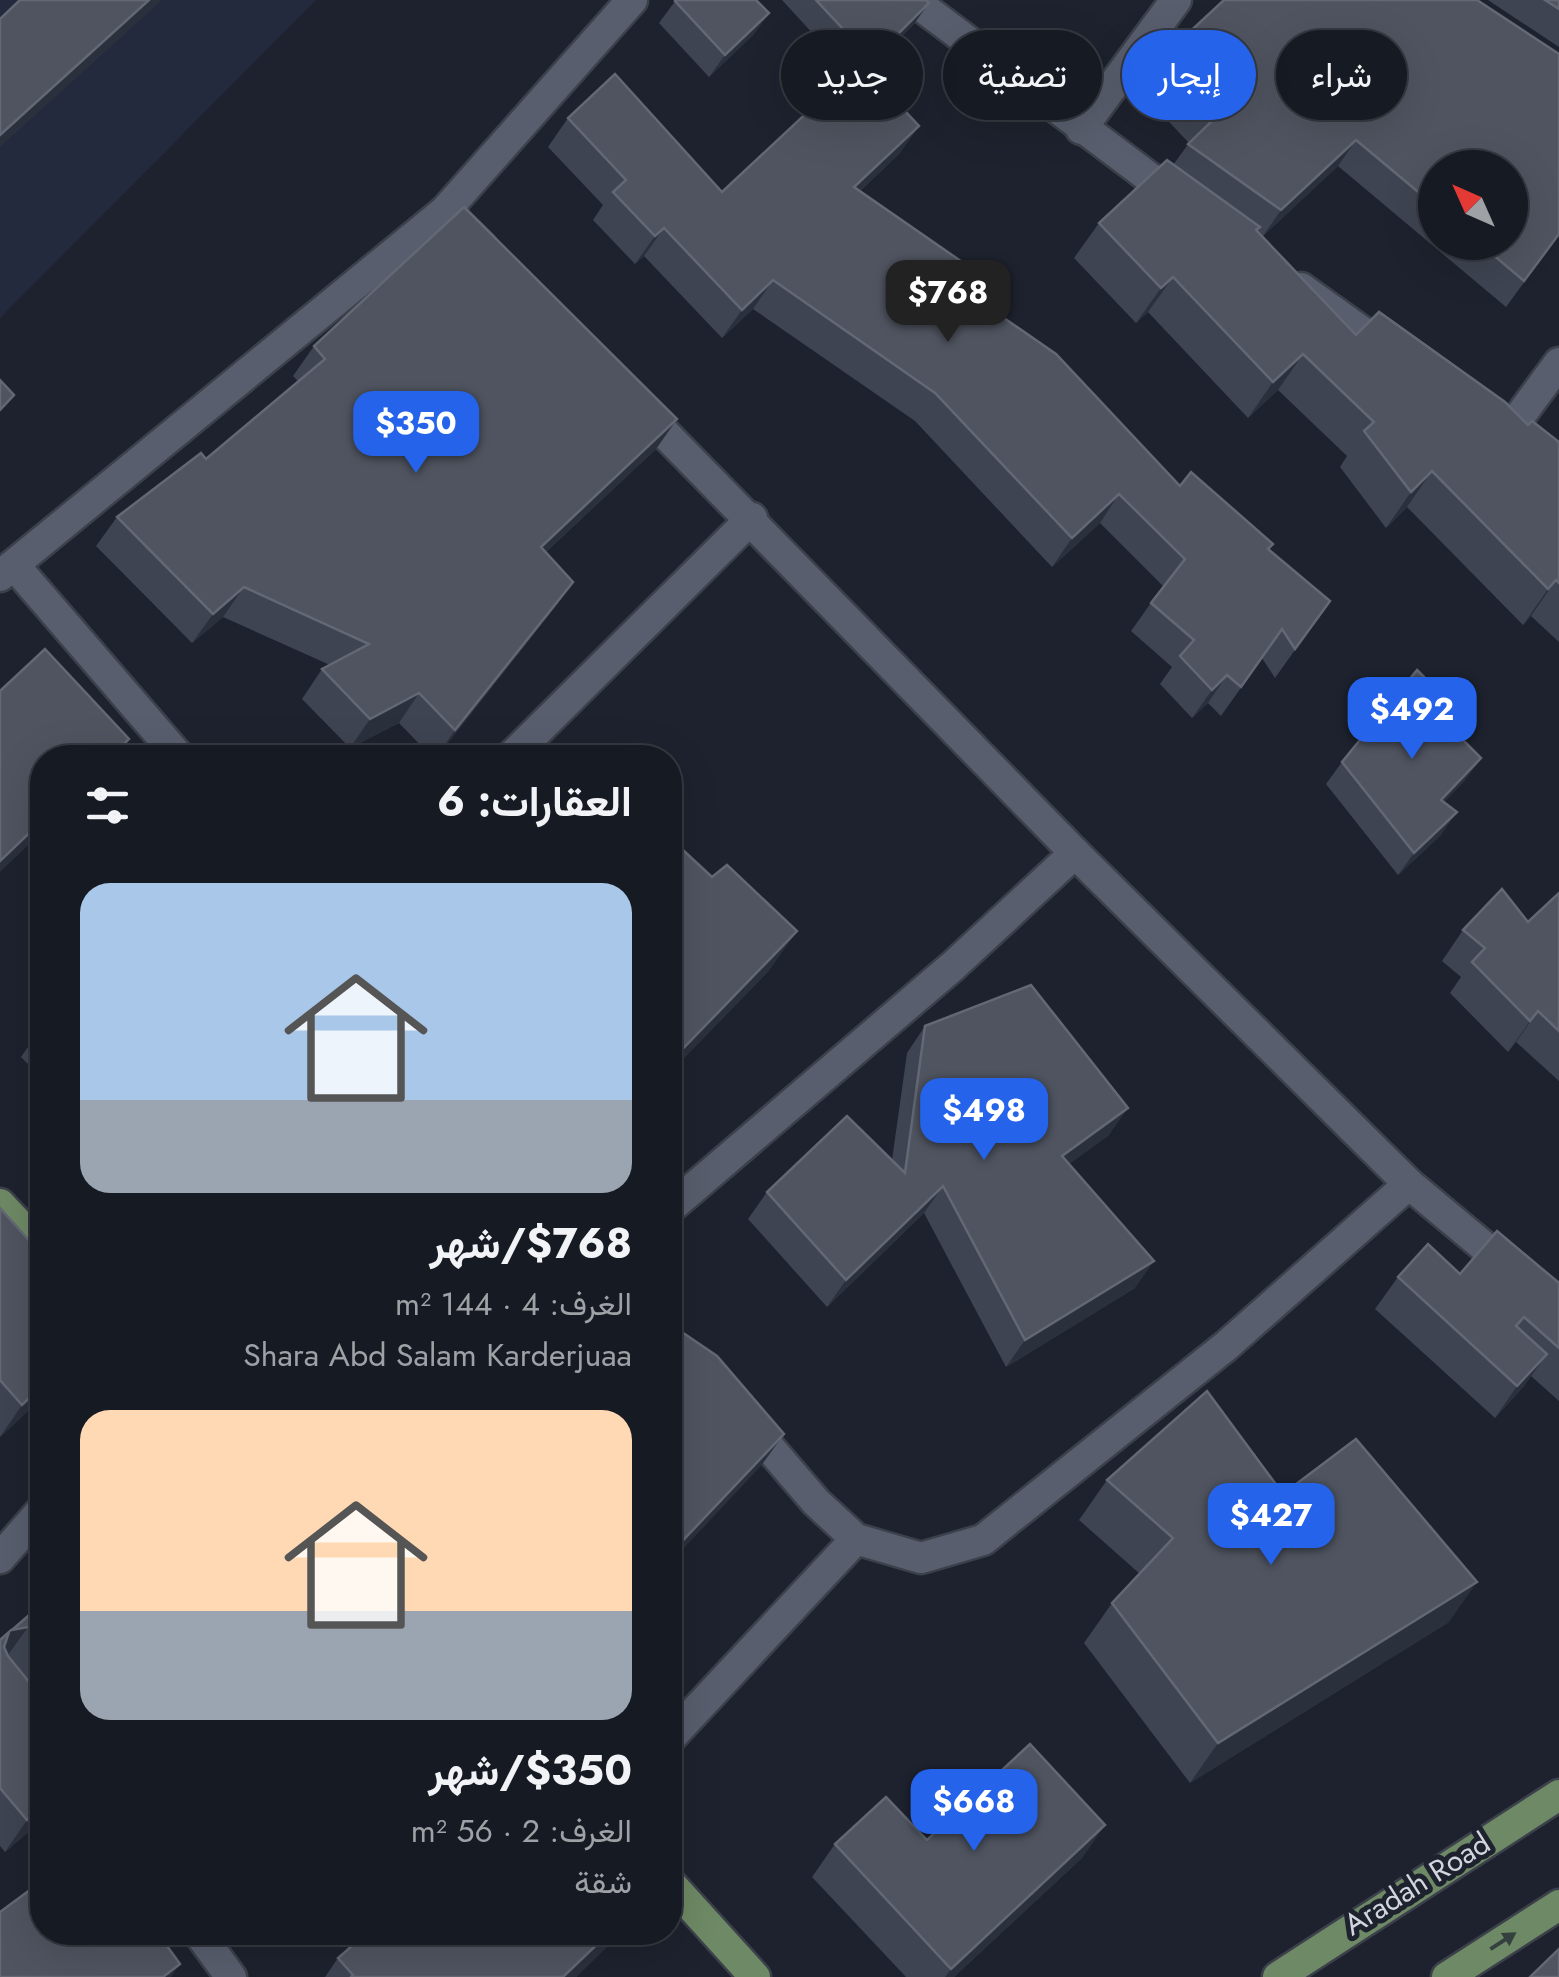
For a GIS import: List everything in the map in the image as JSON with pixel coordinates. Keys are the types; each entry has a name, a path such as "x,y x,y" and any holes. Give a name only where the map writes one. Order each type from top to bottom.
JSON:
{"main road":[{"path":"0,1204 30,1236"},
{"name":"Aradah Road","path":"1278,1977 1559,1795"},
{"path":"682,1895 755,1977"},
{"path":"1447,1977 1559,1905"}],"street":[{"path":"168,745 7,570 446,211 632,0"},
{"path":"914,0 1208,221"},
{"path":"1081,129 1176,0"},
{"path":"446,211 500,265"},
{"path":"1271,266 1412,368"},
{"path":"1506,435 1559,363"},
{"path":"619,385 1074,853 1409,1184 1559,1309"},
{"path":"1474,413 1537,456"},
{"path":"523,745 752,518"},
{"path":"682,1198 953,966 1074,853"},
{"path":"731,1402 816,1502 856,1540 921,1558 984,1540 1226,1346 1409,1184"},
{"path":"0,1558 30,1524"},
{"path":"682,1725 856,1540"},
{"path":"208,1945 231,1977"}],"shaded area":[{"path":"0,0 316,0 0,318"}],"building":[{"path":"20,0 149,0 0,135 0,19"},
{"path":"676,0 756,0 769,13 725,55"},
{"path":"816,0 929,3 902,30 844,30"},
{"path":"1224,0 1477,0 1559,54 1559,234 1524,281 1499,260 1528,260 1528,150 1418,150 1418,192 1356,140 1281,210 1188,144 1209,120 1256,120 1256,30 1192,30"},
{"path":"1545,0 1559,0 1559,9"},
{"path":"615,74 722,192 799,120 913,120 919,126 854,187 978,273 965,291 1056,354 1180,486 1191,472 1273,544 1268,549 1330,601 1295,649 1282,629 1241,687 1227,675 1212,690 1180,656 1194,640 1151,603 1185,559 1119,494 1072,538 935,393 773,280 742,310 664,228 655,236 613,192 626,180 568,118"},
{"path":"1167,160 1260,227 1256,230 1356,335 1379,312 1505,402 1528,425 1532,421 1559,442 1559,583 1556,580 1548,589 1432,471 1411,492 1364,431 1374,422 1303,354 1273,382 1173,277 1161,288 1099,223"},
{"path":"464,207 677,419 541,547 573,582 455,730 419,693 370,719 322,669 369,644 244,587 213,614 117,517 201,453 206,459 325,359 314,346"},
{"path":"0,380 14,395 0,410"},
{"path":"45,649 129,739 123,745 30,745 30,832 0,861 0,691"},
{"path":"1417,670 1454,707 1441,718 1481,758 1441,800 1457,812 1414,853 1342,762"},
{"path":"682,849 712,877 727,865 797,931 682,1050"},
{"path":"1502,889 1528,922 1559,893 1559,1031 1538,1011 1530,1021 1472,962 1485,948 1463,930"},
{"path":"1031,985 1128,1108 1062,1156 1154,1261 1025,1340 943,1186 846,1280 767,1192 847,1116 905,1173 925,1026"},
{"path":"0,1208 30,1242 30,1397 22,1405 0,1380"},
{"path":"1497,1231 1559,1283 1559,1348 1524,1317 1516,1326 1547,1354 1517,1386 1398,1277 1428,1244 1460,1274"},
{"path":"682,1332 717,1356 784,1434 682,1541"},
{"path":"1207,1391 1283,1494 1356,1439 1477,1582 1218,1743 1112,1603 1173,1538 1107,1480"},
{"path":"30,1614 30,1628 12,1630"},
{"path":"9,1632 4,1647 30,1683 27,1820 0,1788 0,1640"},
{"path":"1030,1744 1105,1825 951,1969 835,1844 886,1797 927,1840"},
{"path":"30,1890 30,1945 166,1945 180,1964 163,1977 0,1977 0,1912"},
{"path":"353,1945 596,1945 563,1977 351,1977 338,1958"},
{"path":"1559,1949 1559,1977 1530,1977"}]}
